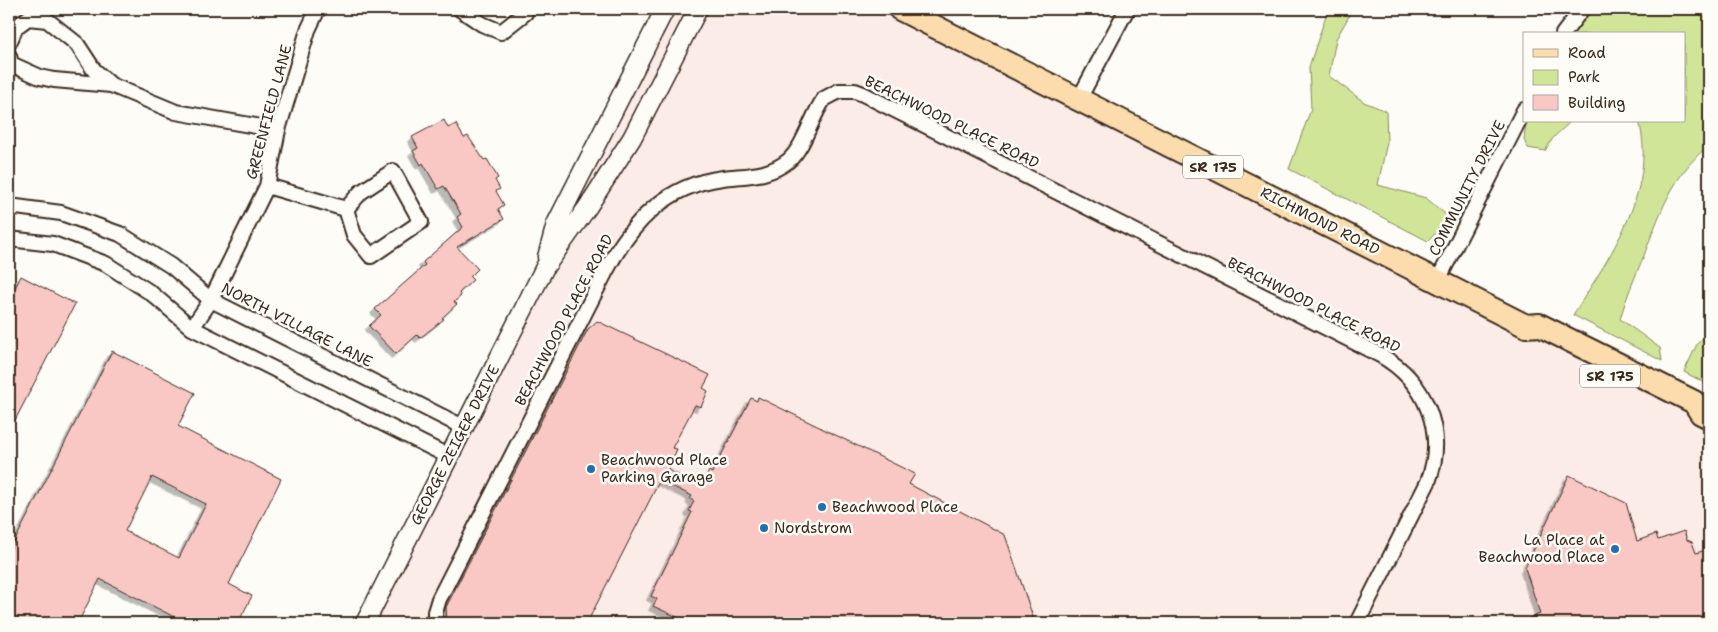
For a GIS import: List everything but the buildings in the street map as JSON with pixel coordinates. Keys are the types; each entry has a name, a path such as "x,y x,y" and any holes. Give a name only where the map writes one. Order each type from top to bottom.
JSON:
{"main road":[{"name":"RICHMOND ROAD","path":"900,9 1438,280 1526,326 1533,337 1578,360 1688,414 1705,415"}],"street":[{"name":"GREENFIELD LANE","path":"192,328 210,300 267,186 278,130 308,30 318,9"},
{"path":"460,9 482,24 501,32 525,13 522,9"},
{"name":"GEORGE ZEIGER DRIVE","path":"545,267 556,224 665,9"},
{"name":"GEORGE ZEIGER DRIVE","path":"365,623 545,267 587,208 632,138 698,9"},
{"path":"1079,99 1127,9"},
{"path":"1565,32 1582,9"},
{"path":"9,43 16,26 28,18 47,20 77,44 94,70 111,85"},
{"path":"9,56 11,64 40,77 111,85 176,112 278,130"},
{"name":"BEACHWOOD PLACE ROAD","path":"435,623 435,612 439,599 606,271 634,226 654,205 692,185 716,179 757,176 780,166 792,156 824,99 831,93 847,90 863,94 1380,355 1404,372 1416,385 1430,411 1434,426 1435,459 1428,482 1357,623"},
{"name":"COMMUNITY DRIVE","path":"1438,280 1523,112"},
{"path":"393,171 421,222 371,256 354,235 346,209 361,192 393,171"},
{"path":"267,186 346,209"},
{"name":"NORTH VILLAGE LANE","path":"9,206 60,213 120,234 170,266 210,300 465,428"},
{"path":"9,239 53,244 106,264 151,293 192,328 450,457"}],"shaded area":[{"path":"665,9 900,9 1709,417 1709,623 365,623"}],"green space":[{"path":"1328,9 1353,9 1336,39 1329,76 1364,102 1386,111 1387,142 1378,185 1426,198 1450,218 1428,241 1289,169 1311,109 1309,67"},
{"path":"1582,9 1709,9 1709,148 1707,147 1695,159 1675,184 1661,212 1630,288 1620,319 1660,348 1662,361 1573,315 1614,247 1636,198 1642,173 1643,147 1639,122 1686,122 1686,32 1565,32"},
{"path":"1526,122 1570,122 1553,138 1545,151 1528,148 1524,140"},
{"path":"1704,337 1709,340 1709,385 1684,372 1697,344"}],"place":[{"name":"Beachwood Place Parking Garage","path":"591,469"},
{"name":"Beachwood Place","path":"822,507"},
{"name":"Nordstrom","path":"764,528"},
{"name":"La Place at Beachwood Place","path":"1615,549"}]}
